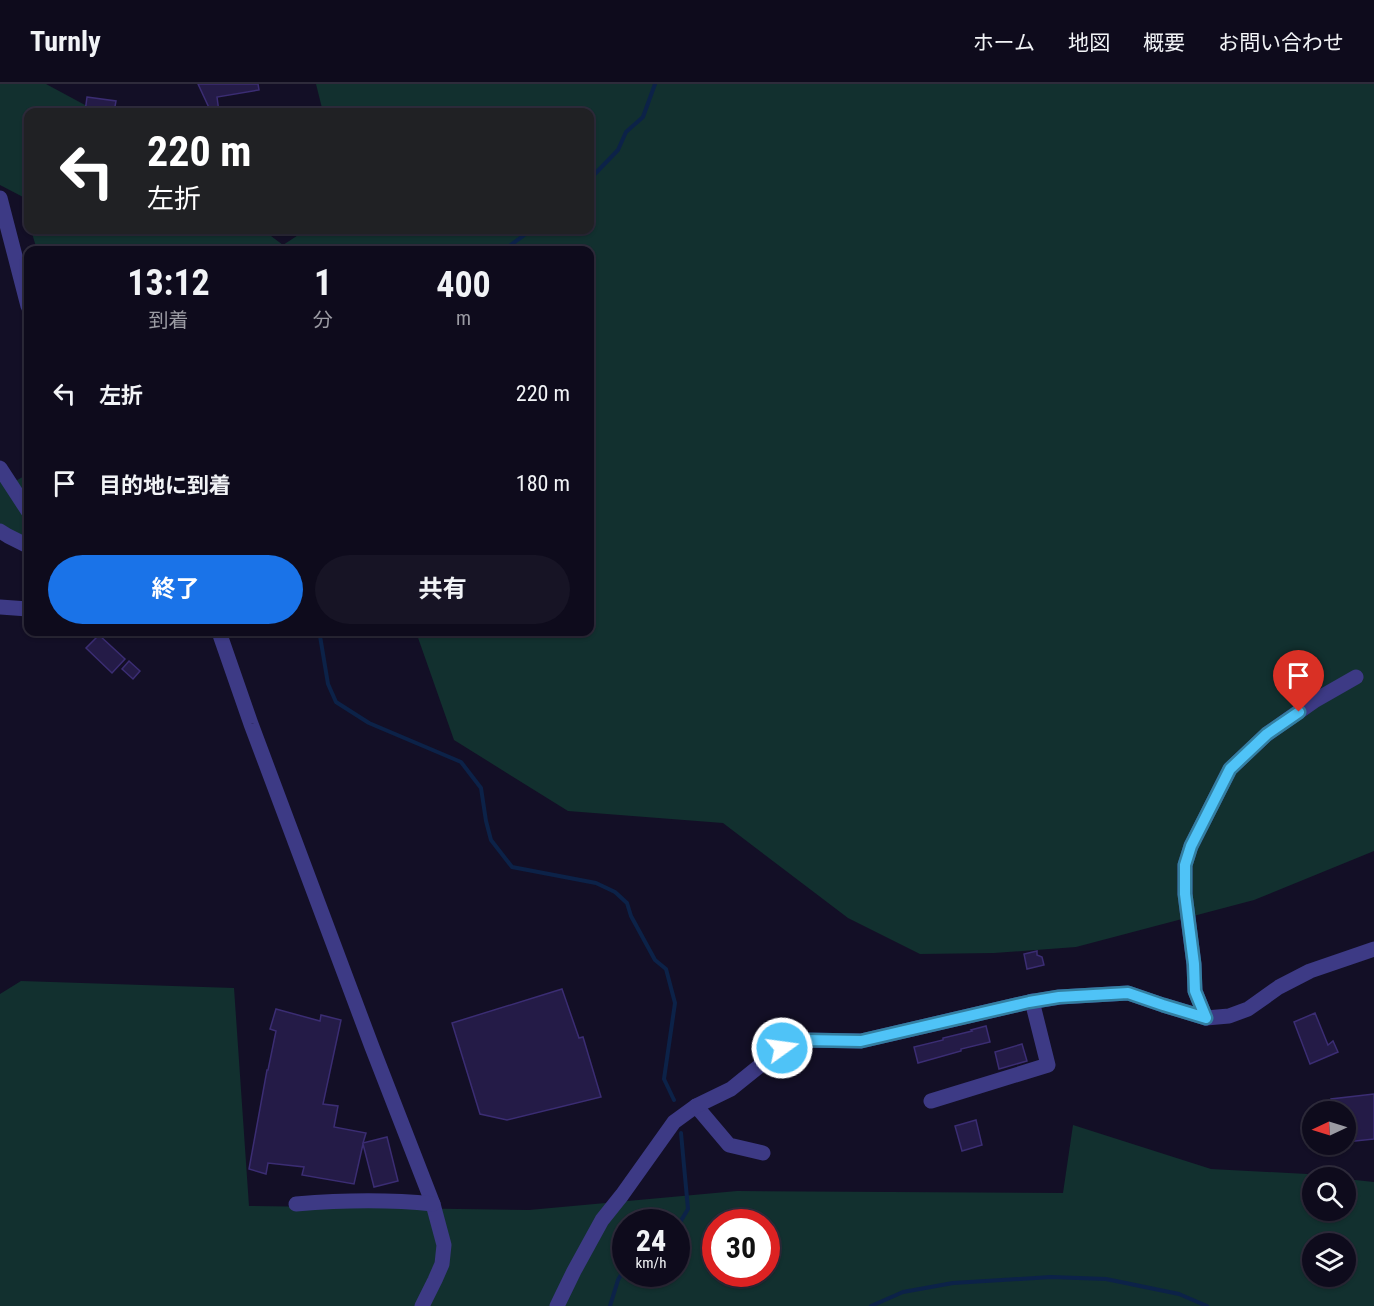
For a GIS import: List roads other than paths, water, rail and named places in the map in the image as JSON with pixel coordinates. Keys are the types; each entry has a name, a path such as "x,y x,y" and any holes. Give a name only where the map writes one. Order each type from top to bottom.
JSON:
{"street":[{"path":"0,198 24,291"},
{"path":"0,468 24,505"},
{"path":"0,531 24,544"},
{"path":"0,607 24,609"},
{"path":"220,636 372,1047 433,1204 444,1245 442,1264 422,1306"},
{"path":"1206,1018 1195,991 1185,894 1185,865 1191,846 1230,769 1267,734 1314,701 1356,677"},
{"path":"557,1306 602,1220 674,1122 696,1106 732,1089 782,1048 805,1040 861,1041 1032,1001 1059,997 1128,993 1206,1018 1229,1016 1248,1009 1279,987 1310,971 1374,949"},
{"path":"930,1101 1048,1065 1032,1001"},
{"path":"696,1106 729,1145 763,1153"},
{"path":"296,1204 345,1200 397,1200 433,1204"}],"waterway":[{"path":"594,175 618,150 626,132 643,117 655,84"},
{"path":"509,246 526,234"},
{"path":"320,636 328,684 336,702 369,723 461,762 481,788 491,840 512,867 596,883 615,892 627,903 631,916 655,960 666,969 675,1003 664,1079 674,1100"},
{"path":"681,1133 688,1209"},
{"path":"871,1306 903,1292 953,1283 1051,1277 1106,1279 1179,1294 1207,1306"},
{"path":"610,1306 616,1287"}]}
